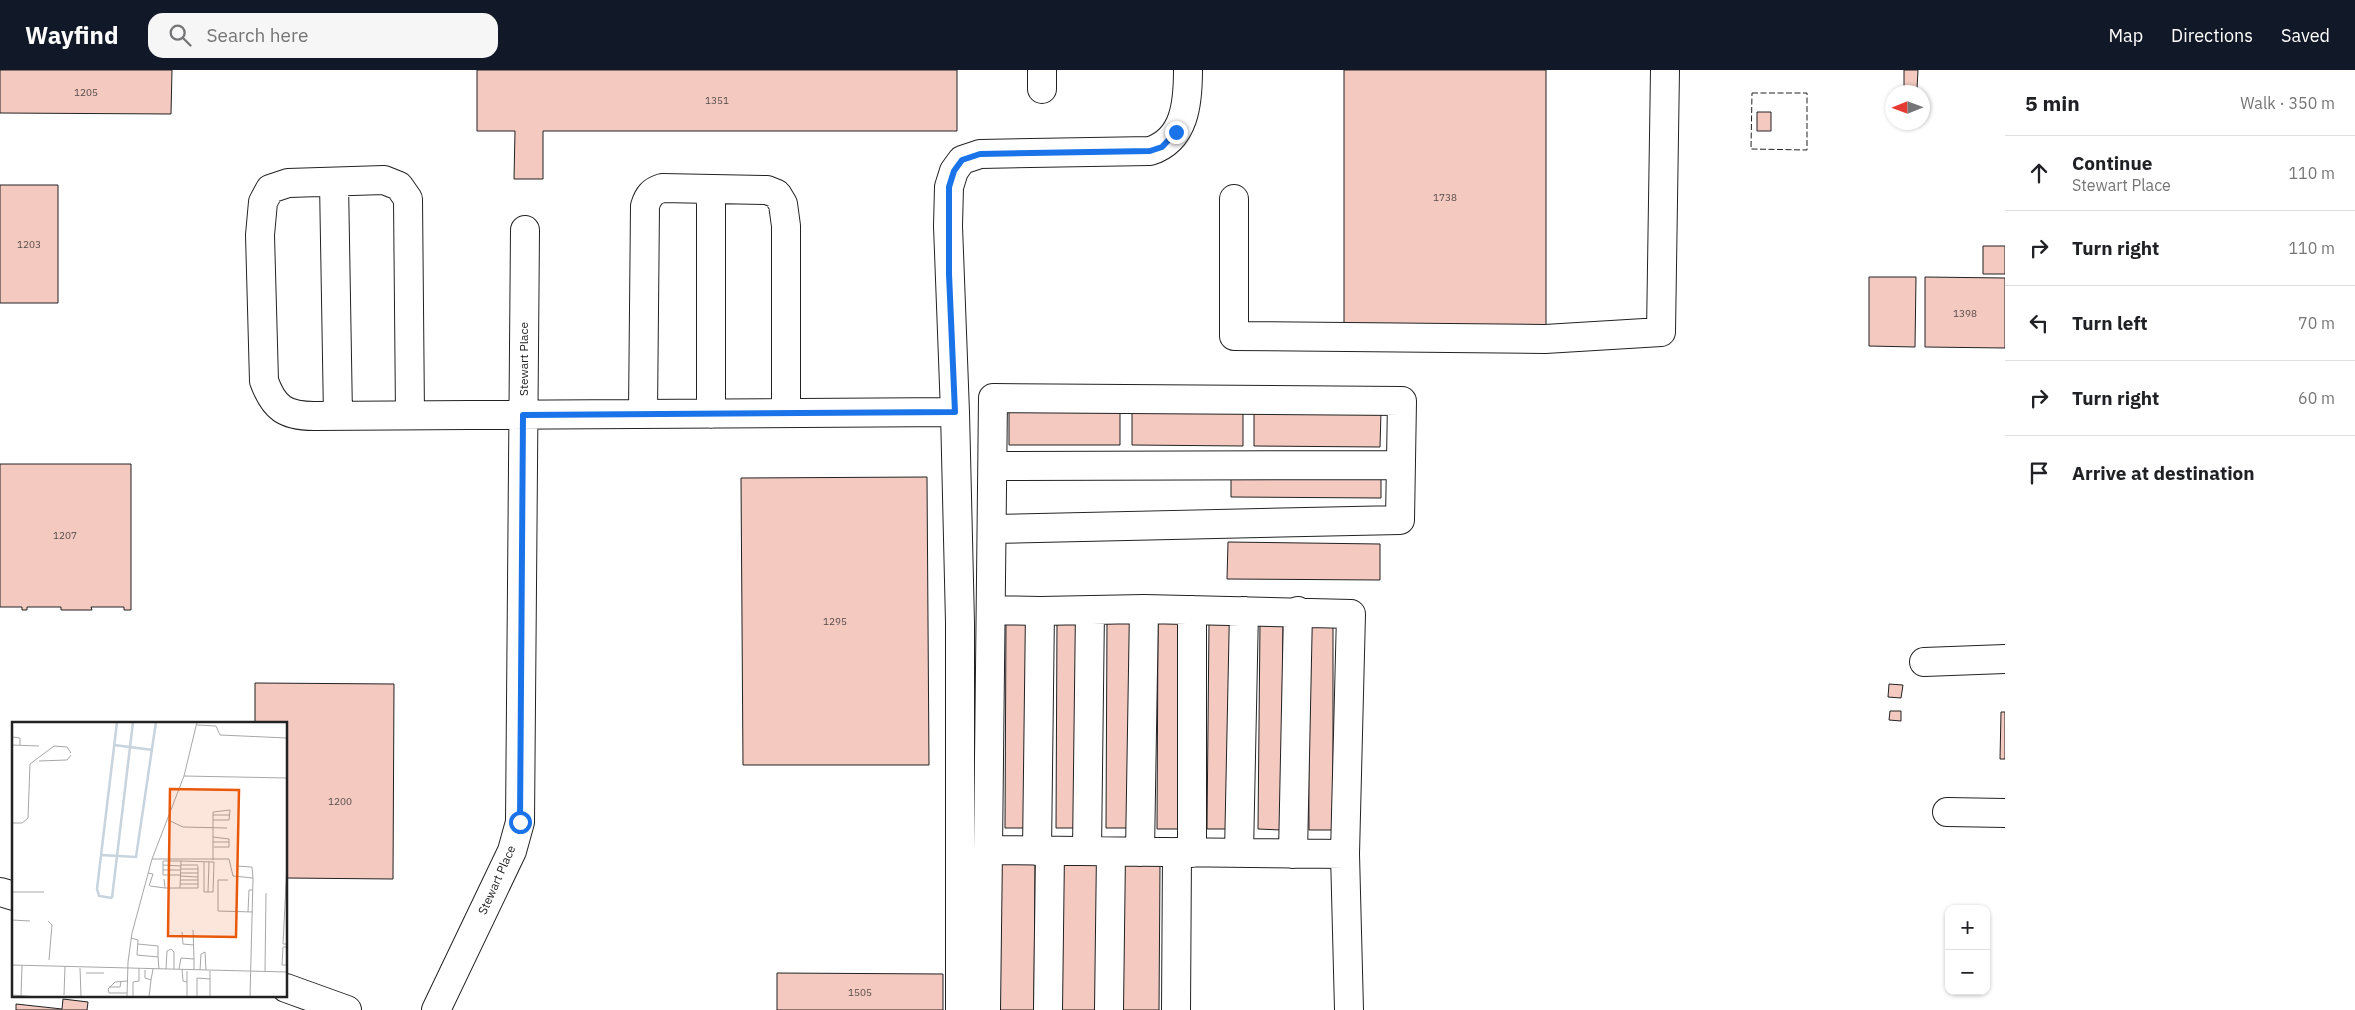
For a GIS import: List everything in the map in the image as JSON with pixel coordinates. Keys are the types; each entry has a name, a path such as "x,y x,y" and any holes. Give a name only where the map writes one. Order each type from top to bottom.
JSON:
{"main road":[{"path":"960,1010 960,643 955,412 948,226 949,187 954,171 962,160 980,154 1150,151 1162,147 1176,132 1186,111 1188,70"},
{"path":"1234,199 1234,336 1544,339 1661,332 1665,70"},
{"path":"410,415 408,199 399,186 384,180 288,183 270,190 263,202 260,235 264,381 271,399 284,410 298,416 955,412"},
{"path":"334,182 338,416"},
{"path":"643,413 644,230 648,198 655,190 662,188 767,190 777,194 783,204 786,226 786,413"},
{"path":"711,189 711,414"},
{"name":"Stewart Place","path":"436,1010 512,851 520,822 524,230"},
{"path":"986,1010 992,529 994,398 1402,401 1400,520 992,529"},
{"path":"993,466 1401,464"},
{"path":"991,610 1144,609 1298,611 1351,614 1345,854 1349,1010"},
{"path":"1140,852 1144,609"},
{"path":"1090,610 1099,851 1109,1010"},
{"path":"1176,1010 1184,852 1192,610"},
{"path":"1040,611 1048,1010"},
{"path":"1239,853 1244,611"},
{"path":"1293,854 1298,611"},
{"path":"1924,662 2005,659"},
{"path":"1947,812 2005,813"},
{"path":"988,850 1345,854"},
{"path":"288,989 347,1010"}],"building":[{"path":"0,70 172,70 171,114 0,113"},
{"path":"477,70 957,70 957,131 543,131 543,179 514,179 515,131 477,131"},
{"path":"1344,70 1546,70 1546,325 1344,325"},
{"path":"1904,70 1918,70 1917,85 1904,85"},
{"path":"1757,112 1771,112 1771,131 1757,131"},
{"path":"0,185 58,185 58,303 0,303"},
{"path":"1983,246 2005,246 2005,274 1983,274"},
{"path":"1869,277 1916,277 1915,347 1869,346"},
{"path":"1925,277 2005,278 2005,348 1925,347"},
{"path":"1009,410 1120,410 1120,445 1009,445"},
{"path":"1132,411 1243,411 1243,446 1132,445"},
{"path":"1254,411 1381,412 1380,447 1254,446"},
{"path":"0,464 131,464 131,610 124,610 124,607 91,607 92,610 61,610 61,607 27,607 27,610 22,610 22,607 0,607"},
{"path":"1231,474 1381,474 1381,498 1231,497"},
{"path":"927,477 929,765 743,765 741,478"},
{"path":"1228,542 1380,544 1380,580 1227,579"},
{"path":"1006,621 1030,621 1028,828 1005,828"},
{"path":"1057,621 1080,621 1079,828 1056,828"},
{"path":"1107,621 1131,621 1130,828 1106,828"},
{"path":"1158,622 1182,622 1181,829 1157,829"},
{"path":"1209,623 1232,623 1230,829 1207,829"},
{"path":"1260,623 1283,623 1281,830 1258,829"},
{"path":"1308,623 1333,623 1333,830 1309,830"},
{"path":"255,683 394,684 393,879 288,878 288,722 255,722"},
{"path":"1889,684 1903,685 1901,698 1888,697"},
{"path":"1890,711 1901,711 1901,721 1889,720"},
{"path":"2001,712 2005,712 2005,759 2000,759"},
{"path":"1000,861 1035,861 1034,1010 999,1010"},
{"path":"1062,863 1098,863 1097,1010 1061,1010"},
{"path":"1124,863 1160,864 1159,1010 1123,1010"},
{"path":"777,973 943,974 943,1010 777,1010"},
{"path":"63,999 88,1002 87,1010 16,1010 16,1004 62,1009"}],"fence":[{"path":"1752,93 1807,93 1807,150 1751,149 1752,93"}],"route":[{"path":"520,822 523,415 955,412 949,274 949,187 954,171 962,160 980,154 1150,151 1162,147 1176,132"}]}
